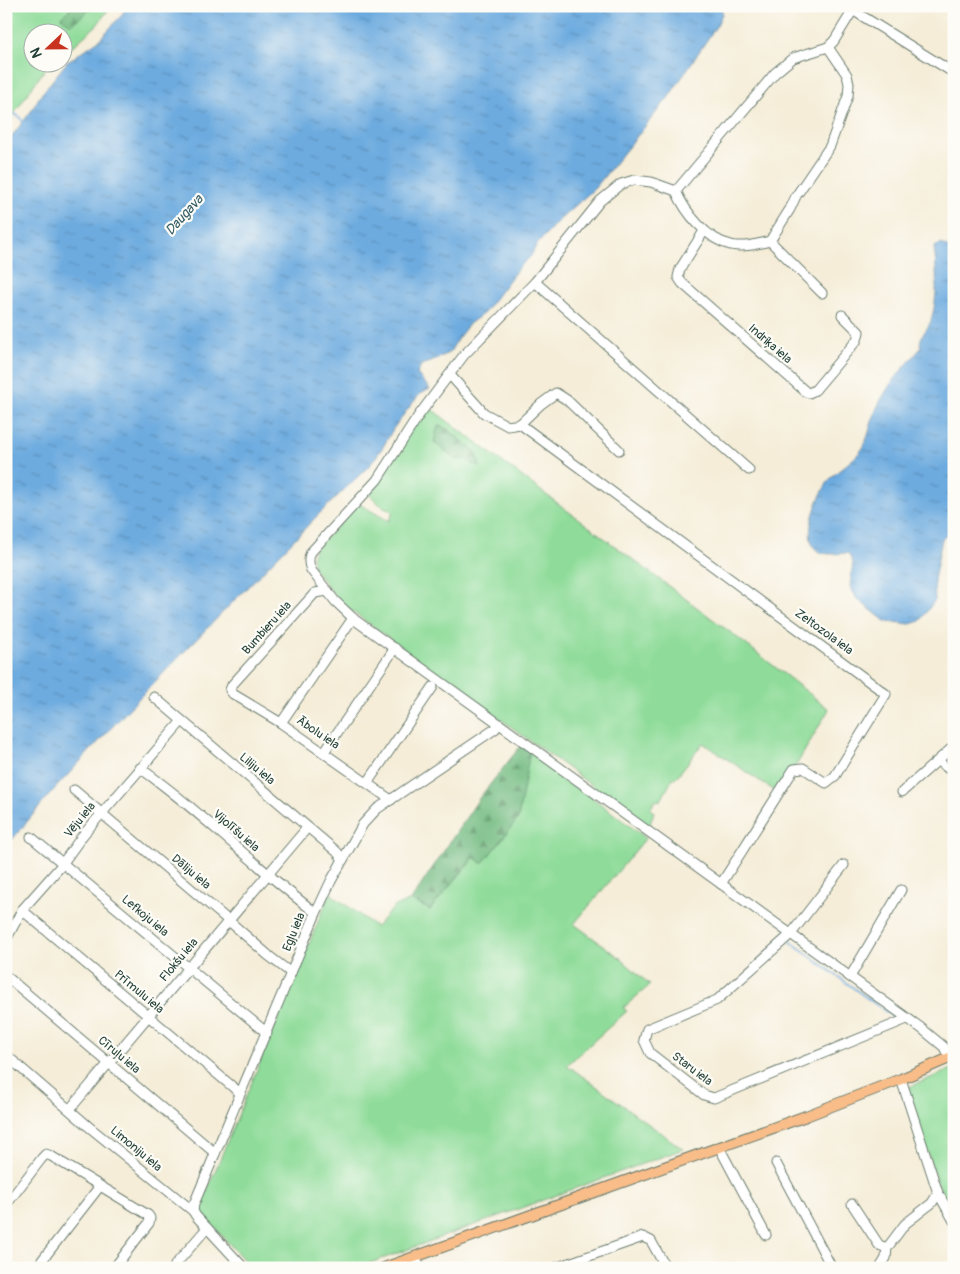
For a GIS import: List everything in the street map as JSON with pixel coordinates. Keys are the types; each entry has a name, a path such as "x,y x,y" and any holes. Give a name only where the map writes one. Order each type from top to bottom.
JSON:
{"main road":[{"path":"384,1268 806,1116 952,1057"}],"street":[{"path":"676,191 782,65 797,56 817,52 828,47 834,41 849,8 954,74"},
{"path":"828,47 847,75 850,84 848,96 830,146 796,196 790,210 770,241 750,245 731,245 715,238 704,231 680,200 676,191 642,180 627,182 612,190 584,219 535,282 464,355 419,415 377,480 317,544 309,557 311,570 342,608 353,618 908,1019 944,1047 952,1057"},
{"name":"Indriķa iela","path":"704,231 680,269 678,277 689,290 809,394 815,390 857,340 859,332 842,315"},
{"path":"770,241 822,293"},
{"path":"535,282 748,470"},
{"path":"450,375 484,413 508,426 520,424 556,393 567,400 619,450"},
{"name":"Zeltozola iela","path":"520,424 886,694 835,776 826,783 803,768 794,769 721,884"},
{"name":"Bumbieru iela","path":"230,690 232,685 315,593 328,591"},
{"path":"281,723 353,618"},
{"path":"324,752 395,648"},
{"path":"368,782 433,687"},
{"name":"Ābolu iela","path":"230,690 233,694 281,723 368,782 391,800"},
{"name":"Liliju iela","path":"154,697 344,860"},
{"name":"Vēju iela","path":"6,940 22,910 62,863 82,835 181,722"},
{"name":"Egļu iela","path":"193,1210 316,913 368,818 499,724"},
{"path":"902,792 954,746"},
{"path":"938,761 954,773"},
{"name":"Vijolīšu iela","path":"140,768 163,784 268,875 316,913"},
{"name":"Dāliju iela","path":"74,790 291,973"},
{"name":"Flokšu iela","path":"70,1109 308,828"},
{"name":"Lefkoju iela","path":"31,837 267,1032"},
{"path":"791,934 844,865"},
{"path":"850,977 901,890"},
{"name":"Prīmulu iela","path":"22,910 240,1093"},
{"name":"Staru iela","path":"791,934 717,1000 647,1029 644,1040 650,1053 704,1095 714,1098 908,1019"},
{"name":"Cīruļu iela","path":"6,976 216,1153"},
{"name":"Limoniju iela","path":"6,1055 184,1205 193,1210 244,1268"},
{"path":"901,1079 938,1193 954,1221"},
{"path":"719,1147 766,1235"},
{"path":"6,1205 46,1154 51,1156 150,1218 149,1223 114,1268"},
{"path":"776,1163 832,1268"},
{"path":"36,1268 100,1186"},
{"path":"880,1268 886,1258 887,1248 905,1224 932,1203 938,1193"},
{"path":"852,1204 879,1245 887,1248"},
{"path":"175,1265 207,1228"},
{"path":"555,1268 643,1237 651,1241 666,1268"},
{"path":"414,1257 420,1268"}],"green space":[{"path":"6,6 111,6 97,25 72,47 72,22 22,22 22,72 43,72 6,125"},
{"path":"74,6 94,6 72,24 72,22 67,22 61,17"},
{"path":"426,408 430,408 730,632 829,709 797,764 790,770 775,791 703,743 675,779 673,778 661,800 655,801 650,809 654,812 649,827 342,604 314,569 312,558 315,549 359,504 389,521 393,512 379,504 368,493","holes":["438,426 465,459 454,459"]},
{"path":"438,425 449,430 477,453 480,467 465,459 454,459 434,442"},
{"path":"523,743 530,751 518,819 482,864 474,857 430,910 411,900 480,797"},
{"path":"530,751 646,838 574,924 619,957 650,985 623,1008 627,1011 567,1065 683,1149 357,1268 251,1268 199,1210 330,893 376,927 394,907 411,900 430,909 475,857 481,863"},
{"path":"954,1068 954,1217 935,1177 907,1088"}],"water":[{"name":"Daugava","path":"127,6 722,6 722,14 717,25 668,98 595,188 556,223 537,244 531,256 519,267 484,313 469,324 450,352 421,365 417,374 430,389 420,394 407,410 370,465 320,513 140,697 51,793 6,847 6,144 59,72 72,72 72,59 99,40 121,16"},
{"path":"942,244 954,251 954,529 942,539 934,580 935,600 920,621 910,624 885,621 857,599 850,586 853,562 848,553 821,553 813,545 810,536 813,515 827,484 835,474 862,450 880,401 921,348 922,336 931,322 934,309 936,273 934,247"}],"waterway":[{"path":"6,110 20,117 23,122"},
{"path":"791,942 897,1020"}]}
